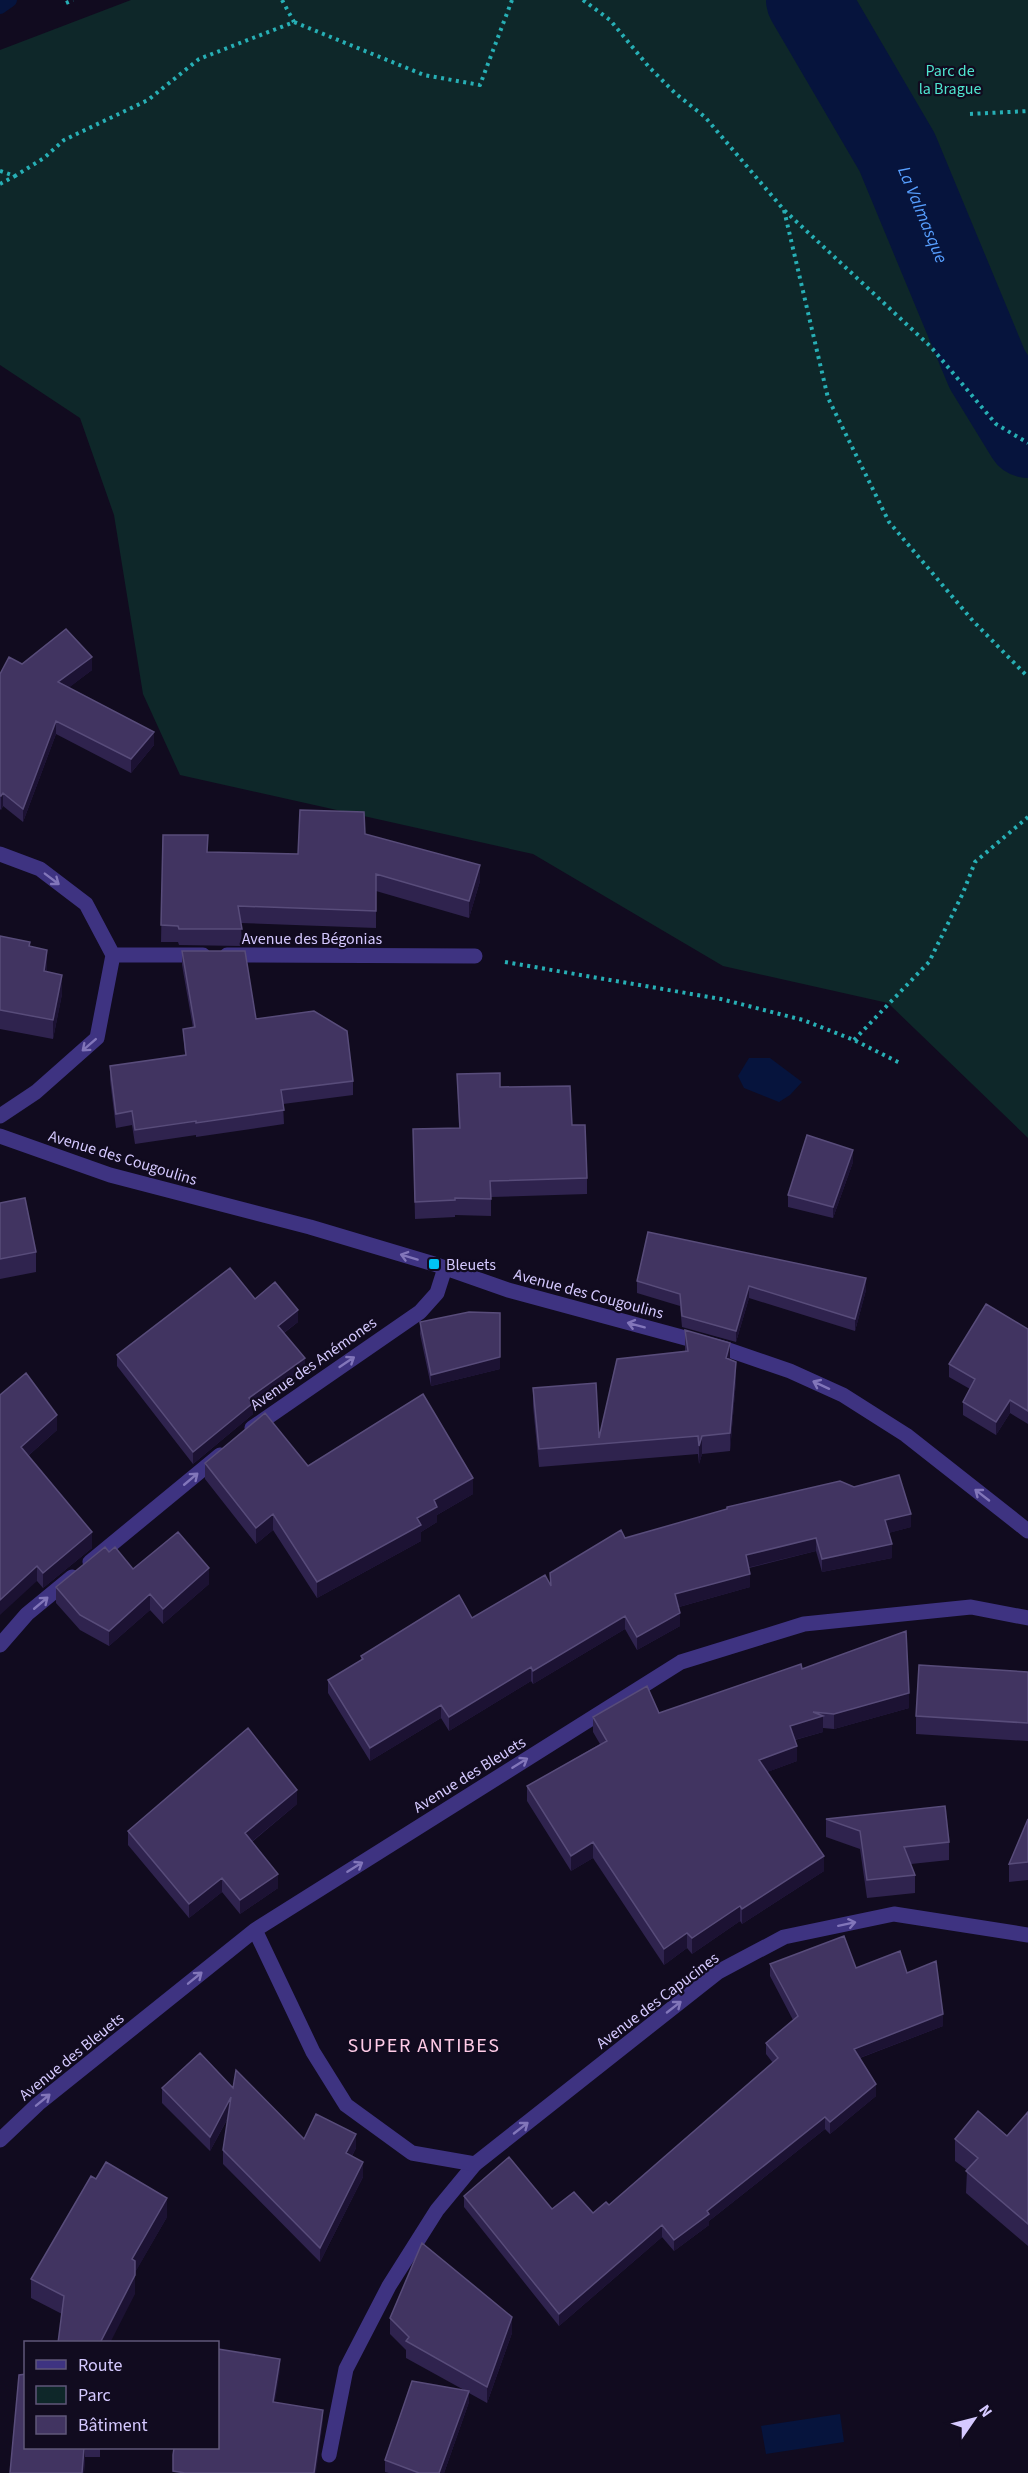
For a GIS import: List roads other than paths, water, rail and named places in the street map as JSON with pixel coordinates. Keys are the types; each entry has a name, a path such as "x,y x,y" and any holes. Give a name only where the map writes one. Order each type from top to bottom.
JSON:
{"street":[{"path":"0,854 40,869 86,904 113,955 97,1038 36,1092 0,1116"},
{"name":"Avenue des Bégonias","path":"113,955 475,956"},
{"name":"Avenue des Cougoulins","path":"0,1136 110,1175 310,1227 508,1290 726,1349 790,1371 843,1395 906,1435 1028,1531"},
{"name":"Avenue des Anémones","path":"0,1645 27,1614 265,1417 420,1312 436,1293 445,1269"},
{"name":"Avenue des Bleuets","path":"0,2140 38,2104 255,1930 681,1662 804,1624 971,1606 1028,1618"},
{"name":"Avenue des Capucines","path":"329,2455 346,2370 389,2286 437,2210 475,2164 718,1972 784,1937 894,1914 1028,1935"},
{"path":"255,1930 313,2052 346,2105 412,2153 475,2164"}],"water":[{"path":"749,1058 770,1058 802,1082 790,1095 779,1102 744,1088 738,1076"},
{"path":"840,2414 844,2442 766,2454 761,2426"}],"waterway":[{"path":"0,7 10,0"},
{"name":"La Valmasque","path":"808,0 897,152 987,369 1028,436"}],"place":[{"name":"Bleuets","path":"434,1264"}],"district":[{"name":"SUPER ANTIBES","path":"424,2045"}],"park label":[{"name":"Parc de la Brague","path":"950,79"}]}
